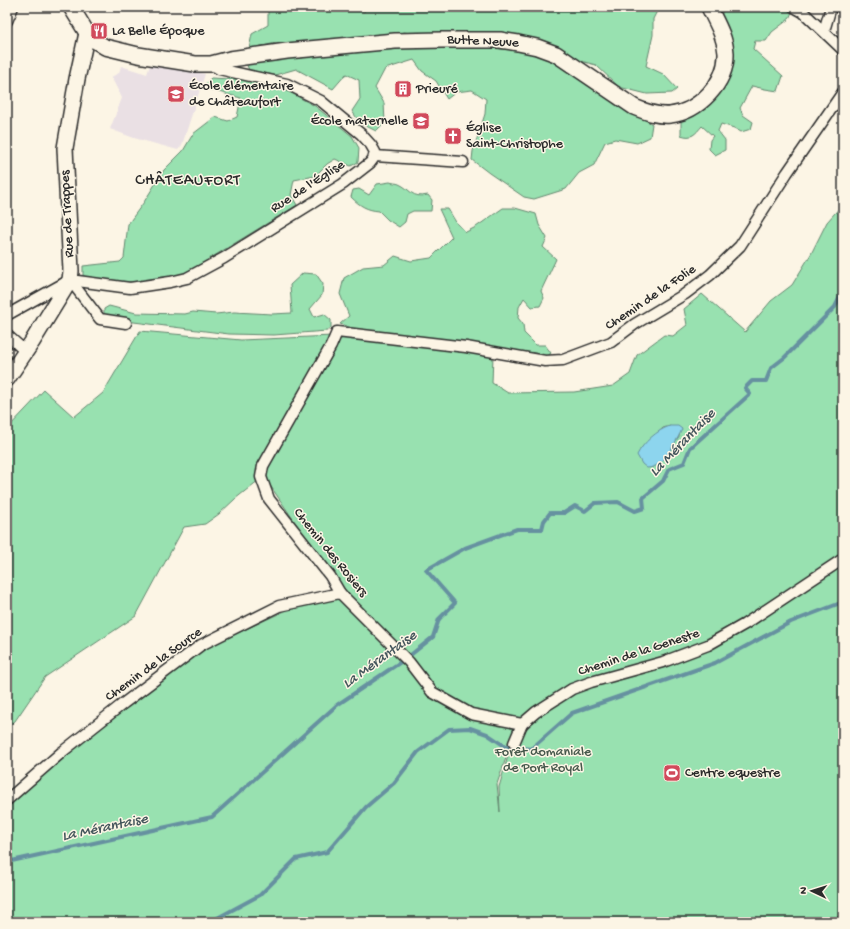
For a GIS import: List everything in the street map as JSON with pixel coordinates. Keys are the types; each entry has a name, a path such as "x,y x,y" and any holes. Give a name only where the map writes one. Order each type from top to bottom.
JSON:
{"street":[{"path":"7,21 13,7"},
{"path":"72,7 87,33"},
{"name":"Butte Neuve","path":"87,33 94,40 105,47 134,54 195,64 211,64 254,55 395,41 500,40 518,42 556,54 634,107 658,115 670,115 682,112 695,106 714,88 724,67 726,54 721,30 709,7"},
{"path":"794,7 803,12 843,50"},
{"path":"824,31 831,7"},
{"name":"Rue de Trappes","path":"70,280 71,271 65,148 87,33"},
{"path":"211,64 219,69 287,84 321,101 361,134 371,145 375,152 375,156 463,162"},
{"name":"Chemin de la Folie","path":"337,332 466,347 545,361 562,360 611,342 635,324 685,294 710,275 740,246 787,173 843,92"},
{"name":"Rue de l'Église","path":"70,280 130,288 187,278 224,258 343,184 370,163 375,156"},
{"path":"7,315 70,280"},
{"path":"70,280 100,319 126,323"},
{"path":"7,379 26,352 70,280"},
{"name":"Chemin des Rosiers","path":"337,332 331,346 263,466 262,477 269,499 330,576 340,592 405,658 432,692 471,714 522,724"},
{"path":"7,335 26,352"},
{"name":"Chemin de la Geneste","path":"514,743 522,724 536,712 572,689 591,682 663,662 708,646 745,624 843,559"},
{"name":"Chemin de la Source","path":"7,800 62,752 201,645 279,606 340,592"}],"shaded area":[{"path":"151,62 205,74 182,145 178,150 134,138 110,129 122,98 111,77 119,73 121,66 147,74"}],"green space":[{"path":"264,7 354,7 364,12 368,7 659,7 653,19 653,35 646,66 663,74 677,89 672,93 647,94 619,87 596,65 573,59 404,32 392,38 293,46 276,43 249,49 252,34 268,25 268,9"},
{"path":"725,7 731,7 734,9 743,7 782,7 792,12 789,19 772,32 766,41 755,41 753,49 783,76 778,91 752,86 740,108 743,115 753,122 751,129 741,132 721,124 718,131 725,140 725,150 715,155 709,149 710,140 713,136 702,126 691,136 681,135 681,119 719,88 719,19"},
{"path":"426,46 478,47 526,51 554,59 627,109 652,124 650,137 637,143 615,139 605,142 594,165 579,173 566,189 534,199 524,197 472,160 473,151 485,114 486,99 472,90 456,92 447,99 436,81 422,71 414,60 385,69 375,88 384,103 385,122 376,131 360,123 352,111 360,99 359,80 346,74 333,89 296,69 275,75 249,70 246,63 333,52"},
{"path":"211,78 252,80 286,90 315,106 352,136 359,148 358,162 351,166 335,159 327,164 315,176 294,180 291,195 297,205 188,272 163,279 142,282 115,282 83,276 83,266 120,262 124,258 128,224 164,170 183,151 193,134 215,117 228,121 237,117 241,98 211,90 204,85"},
{"path":"390,182 403,186 415,195 428,195 432,200 431,211 413,211 407,214 405,222 399,227 388,220 379,211 364,207 351,197 353,190 359,189 369,195 377,184"},
{"path":"843,204 843,554 741,622 687,650 570,687 520,720 470,709 435,689 358,606 295,522 265,478 266,468 337,336 493,356 492,383 508,393 574,392 613,386 630,374 637,355 664,335 673,336 687,325 684,309 702,294 745,332 771,301 792,285 811,254 827,222","holes":["670,426 680,435 665,458 651,468 640,449 663,428"]},
{"path":"503,208 515,208 536,214 539,225 547,238 543,247 556,259 541,291 544,298 540,306 532,307 524,298 519,307 518,318 523,324 524,333 536,345 545,345 551,353 545,358 358,330 340,324 349,316 340,294 344,278 363,267 384,265 395,256 411,261 431,258 452,237 439,209 448,209 457,224 466,232 476,227"},
{"path":"303,273 316,274 323,284 322,295 310,309 314,317 324,314 331,320 331,328 327,331 274,335 229,334 110,319 104,315 104,309 109,306 136,313 292,313 290,285"},
{"path":"140,331 241,340 333,336 259,480 205,524 184,527 136,616 45,677 15,721 7,726 7,429 44,390 74,417 103,393"},
{"name":"Forêt domaniale de Port Royal","path":"843,561 843,922 7,922 7,806 112,718 201,650 289,609 335,594 397,655 429,694 517,726 497,784 500,812 499,787 508,756 525,731 541,712 584,688 705,649"}],"water":[{"path":"670,426 678,426 682,429 669,453 662,461 655,466 647,468 642,464 637,455 651,438"}],"waterway":[{"name":"La Mérantaise","path":"7,862 212,817 337,705 408,657 433,637 439,619 455,603 426,570 465,548 517,529 542,529 544,521 550,513 564,513 575,506 585,511 595,503 618,502 635,511 644,508 643,498 663,481 669,469 684,463 690,448 750,394 745,388 752,381 766,381 771,368 784,358 835,307 843,291"},
{"name":"La Mérantaise","path":"210,922 260,895 296,859 327,852 366,807 394,783 418,752 449,729 470,728 487,734 505,746 531,749 572,713 715,663 791,622 843,602"}],"place":[{"name":"La Belle Époque","path":"99,31"},
{"name":"Prieuré","path":"403,89"},
{"name":"École élémentaire de Châteaufort","path":"176,94"},
{"name":"École maternelle","path":"421,121"},
{"name":"Église Saint-Christophe","path":"453,136"},
{"name":"Centre equestre","path":"672,773"}],"district":[{"name":"CHÂTEAUFORT","path":"188,181"}]}
